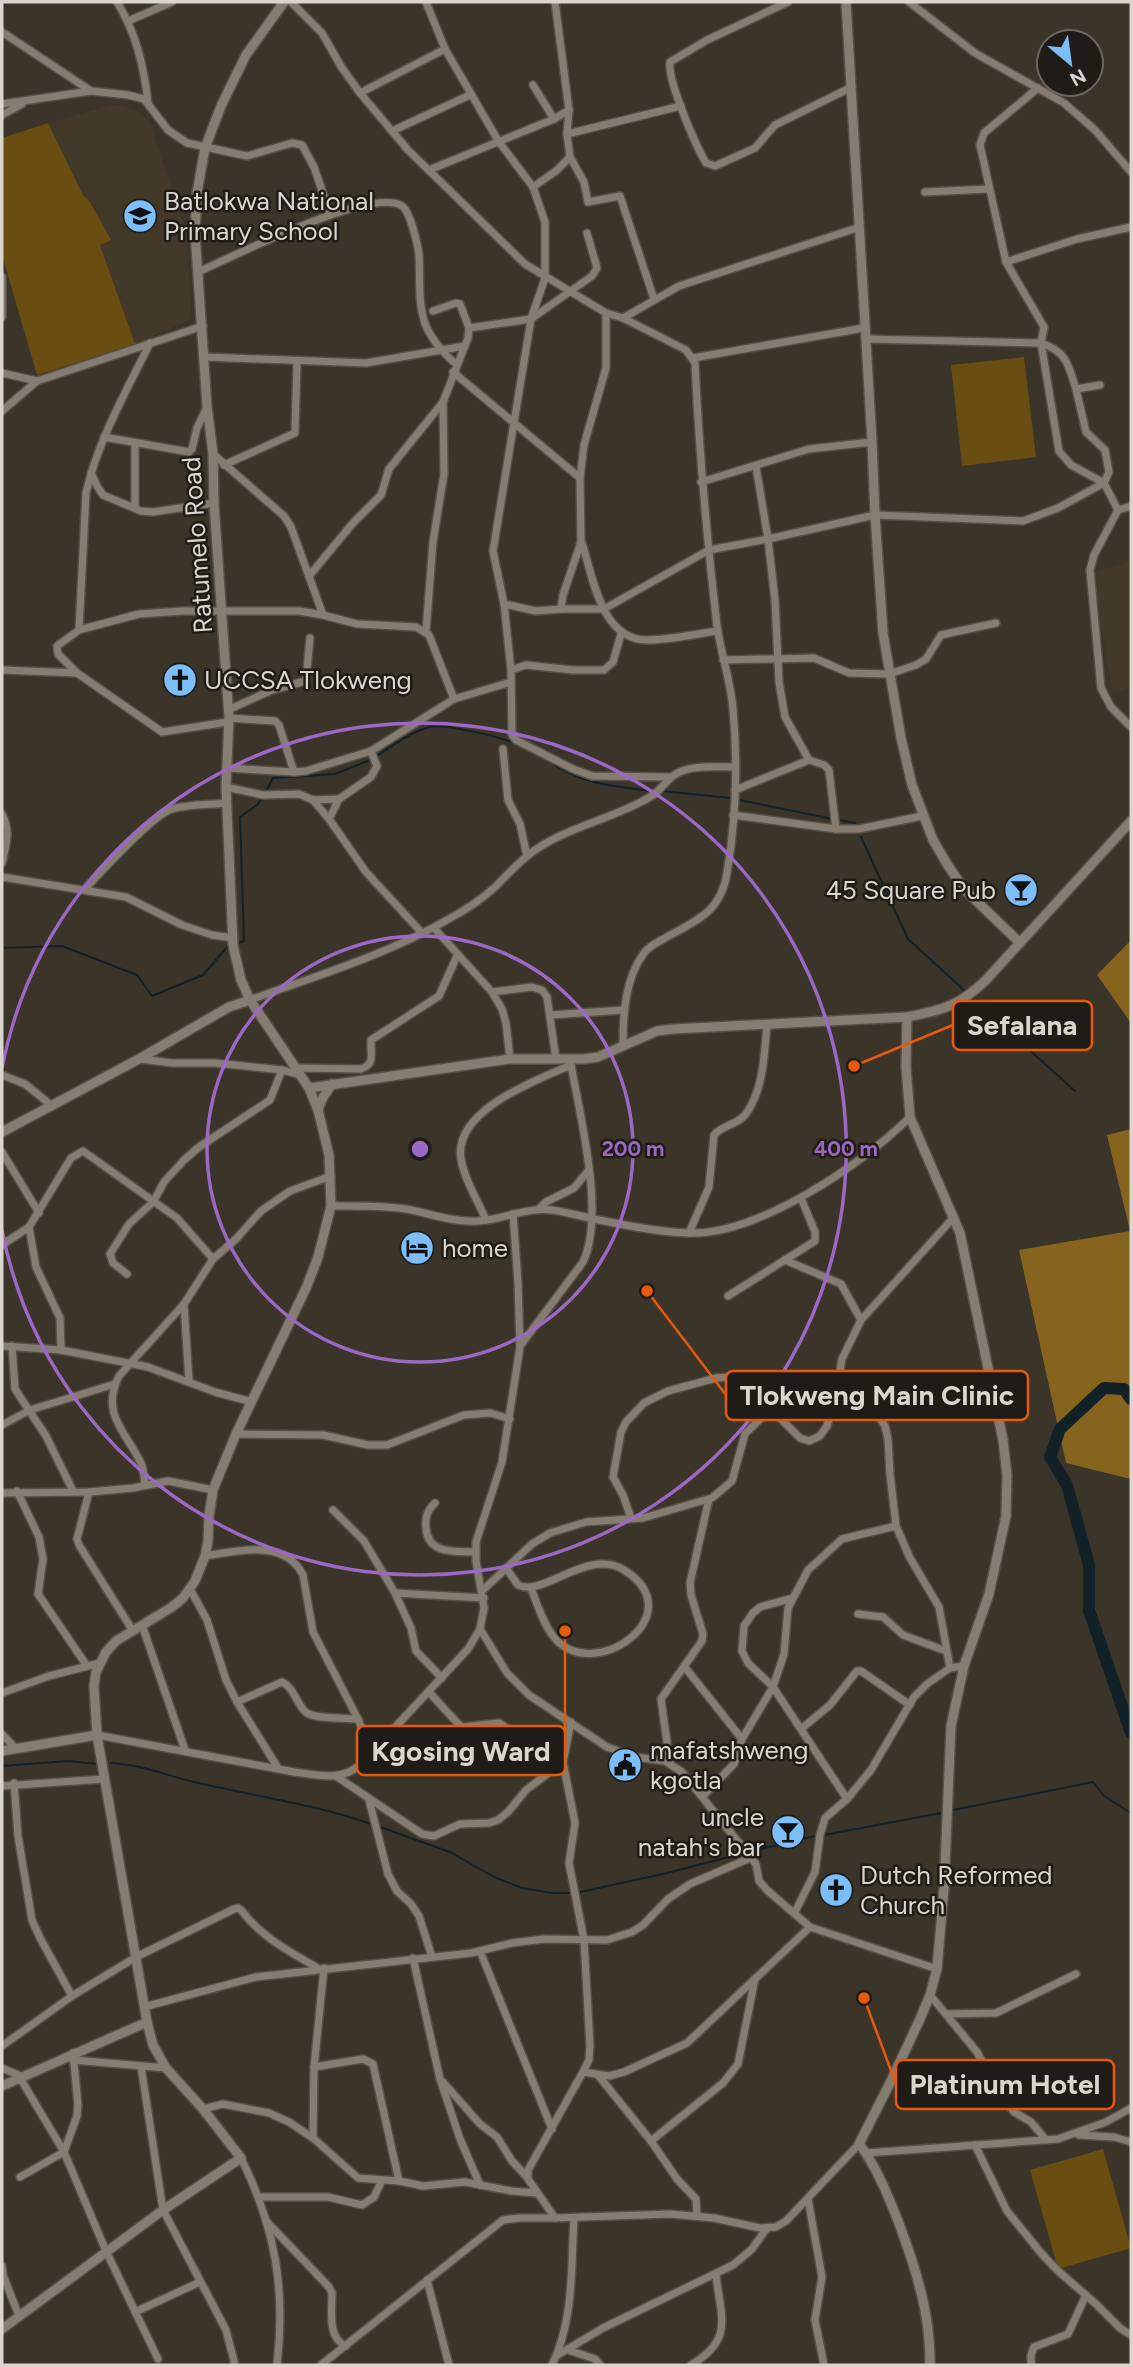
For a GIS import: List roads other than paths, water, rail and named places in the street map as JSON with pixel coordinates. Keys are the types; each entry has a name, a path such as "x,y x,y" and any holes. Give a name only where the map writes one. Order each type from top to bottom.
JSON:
{"street":[{"path":"117,2 128,21 143,65 148,103"},
{"path":"149,13 151,2"},
{"path":"128,21 172,2"},
{"name":"Ratumelo Road","path":"190,1589 205,1556 213,1490 236,1434 307,1286 318,1257 331,1206 331,1176 324,1129 318,1110 309,1088 250,1000 237,964 233,938 226,787 228,717 213,454 195,233 197,193 205,148 220,106 246,55 284,2"},
{"path":"291,2 322,33 342,68 392,131 525,264 606,313 623,318 686,350 693,358 701,482 718,631 733,707 733,815 727,873 719,900 704,916 643,953 623,1010 623,1044"},
{"path":"426,2 445,49 470,95 499,142 533,187 545,222 545,278 531,319 493,551 504,604 511,670 512,732 516,740 535,747 573,769 592,775 670,777 691,768 735,767"},
{"path":"555,2 569,110 567,134 570,156 584,182 588,202 620,196 654,299"},
{"path":"788,2 707,40 670,62 669,69 681,106 704,160 710,166 715,166 755,148 775,125 852,87"},
{"path":"846,2 874,515 889,674 912,785 933,840 964,889 1020,943"},
{"path":"909,2 975,53 1035,86"},
{"path":"2,32 91,92"},
{"path":"360,93 445,49"},
{"path":"533,85 554,119"},
{"path":"1035,90 984,133 980,145 1006,262 1044,327 1041,343 1059,451 1071,465 1104,483 1118,510"},
{"path":"2,104 91,92 136,96 148,103 168,130 180,140 205,148 247,156 292,143 302,145 314,167 330,214"},
{"path":"392,131 470,95"},
{"path":"1055,98 1095,130 1131,172"},
{"path":"2,115 33,99"},
{"path":"567,134 681,106"},
{"path":"429,170 554,119 569,110"},
{"path":"533,187 570,156"},
{"path":"925,192 989,189"},
{"path":"198,272 330,214 389,202 405,208 419,252 419,304 424,323 440,350 455,369 514,425 580,478"},
{"path":"623,318 678,286 860,227"},
{"path":"1006,262 1077,239 1131,227"},
{"path":"469,328 531,319 592,276 597,268 587,233"},
{"path":"2,277 2,317"},
{"path":"309,576 353,523 381,495 389,468 443,402 465,346 469,328 460,304 433,311"},
{"path":"606,313 606,368 584,445 580,478 581,542 604,610 621,634 630,638 647,640 718,631"},
{"path":"2,411 37,381 203,326"},
{"path":"693,358 864,328"},
{"path":"504,604 536,611 561,608 604,610 709,550 874,515 1023,521 1058,508 1104,483 1109,472 1107,454 1103,446 1086,432 1076,389 1063,355 1054,348 1041,343 865,339"},
{"path":"79,630 83,519 91,472 104,437 150,343"},
{"path":"205,356 366,363 465,346"},
{"path":"224,465 295,433 297,361"},
{"path":"2,373 37,381"},
{"path":"1076,389 1100,385"},
{"path":"443,402 444,474 433,542 426,631 454,699"},
{"path":"104,437 191,451 207,406"},
{"path":"701,482 809,449 872,442"},
{"path":"135,443 135,508"},
{"path":"213,454 277,507 284,516 291,527 323,614"},
{"path":"755,467 768,539 785,717 809,760"},
{"path":"91,472 103,495 135,508 153,512 214,503"},
{"path":"1131,506 1118,510 1094,555 1090,569 1101,688 1111,707 1131,727"},
{"path":"561,608 581,542"},
{"path":"294,772 279,725 275,721 228,717 162,732 77,673 58,654 57,646 79,630 139,614 299,611 323,614 358,624 416,627 426,631"},
{"path":"723,660 814,658 849,673 889,674 926,659 941,635 996,623"},
{"path":"511,670 526,665 604,670 613,662 621,634"},
{"path":"228,717 272,691 306,681 310,638"},
{"path":"2,670 77,673"},
{"path":"226,768 294,772 371,751 454,699 511,682"},
{"path":"503,749 508,800 520,824 527,856"},
{"path":"329,819 339,799 371,777 377,766 371,751"},
{"path":"735,790 809,760 824,765 830,770 835,824"},
{"path":"2,1132 139,1059 229,1007 359,961 434,928 493,889 527,856 578,829 647,799 660,790 670,777"},
{"path":"226,787 263,795 299,794 313,800 339,799"},
{"path":"313,800 366,873 422,933"},
{"path":"83,890 164,813 173,809 227,803"},
{"path":"2,814 8,825 2,863"},
{"path":"733,815 869,828 922,816"},
{"path":"486,1220 460,1156 467,1132 476,1118 498,1101 571,1062 598,1056 623,1044 665,1030 907,1017 945,1008 966,999 1131,821"},
{"path":"2,877 126,897 182,925 212,935 233,938"},
{"path":"434,928 492,992 502,1009 510,1059"},
{"path":"139,1059 228,1064 299,1072 361,1069 368,1066 372,1059 371,1040 439,996 457,956"},
{"path":"492,992 537,987 547,997 556,1059"},
{"path":"551,1015 623,1010"},
{"path":"321,2365 341,2342 427,2280 503,2220 670,2214 767,2228 780,2225 859,2144 930,1995 937,1969 944,1888 951,1726 964,1666 999,1556 1006,1516 1007,1475 996,1402 960,1234 911,1117 906,1067 907,1017"},
{"path":"689,1233 709,1187 714,1135 746,1114 757,1089 763,1069 767,1026"},
{"path":"309,1088 510,1059 556,1059 571,1062"},
{"path":"520,1347 587,1254 593,1219 571,1062"},
{"path":"127,1274 113,1263 110,1254 130,1224 153,1202 164,1182 184,1160 270,1100 282,1070"},
{"path":"2,1075 26,1084 51,1105"},
{"path":"318,1110 332,1084"},
{"path":"331,1206 403,1209 458,1220 486,1220 539,1209 689,1233 726,1228 801,1198 867,1154 911,1117"},
{"path":"2,1152 39,1213"},
{"path":"2,1245 29,1227 71,1158 83,1152 177,1218 213,1259"},
{"path":"539,1209 546,1202 573,1188 588,1171"},
{"path":"145,1485 141,1463 124,1438 114,1416 112,1406 116,1384 184,1304 213,1259 236,1239 261,1211 290,1191 331,1176"},
{"path":"728,1296 811,1244 816,1238 801,1198"},
{"path":"2,1752 97,1735 335,1776 354,1770 429,1692 468,1649 480,1629 483,1595 475,1542 502,1462 520,1347 519,1282 513,1214"},
{"path":"770,1408 800,1438 815,1439 827,1426 837,1390 839,1367 861,1320 954,1217"},
{"path":"29,1227 36,1267 60,1318 61,1350"},
{"path":"785,1260 841,1284 861,1320"},
{"path":"184,1304 189,1381"},
{"path":"2,1346 61,1350 148,1367 215,1392 252,1402"},
{"path":"12,1346 15,1390 30,1410 73,1491"},
{"path":"631,1518 623,1494 613,1477 621,1432 626,1422 644,1403 668,1391 716,1378 730,1377 789,1394 837,1390 859,1398 873,1407 884,1426 888,1439 896,1527 910,1558 939,1607 950,1668"},
{"path":"2,1425 30,1410 116,1384"},
{"path":"483,1595 506,1568 532,1544 550,1533 586,1522 658,1515 720,1493 732,1481 746,1434 770,1408 789,1394"},
{"path":"236,1434 323,1435 368,1445 387,1446 464,1415 490,1413 510,1419"},
{"path":"2,1493 89,1492 168,1481 213,1490"},
{"path":"18,1491 39,1537 43,1559 38,1594 87,1666"},
{"path":"89,1492 77,1539 134,1631"},
{"path":"670,1764 661,1699 698,1649 703,1634 690,1583 709,1499"},
{"path":"435,1503 428,1510 426,1519 426,1534 432,1544 442,1551 475,1552"},
{"path":"333,1510 364,1541 395,1593 411,1628 416,1651 442,1678"},
{"path":"703,1797 734,1764 742,1739 773,1687 784,1654 787,1616 808,1570 842,1539 896,1527"},
{"path":"205,1556 255,1549 269,1550 288,1558 299,1567 303,1575 313,1632 358,1719 371,1752"},
{"path":"506,1568 519,1585 531,1588 580,1567 607,1564 622,1568 643,1585 649,1606 647,1618 631,1639 602,1653 571,1650 553,1636 531,1588"},
{"path":"276,2365 281,2316 278,2266 260,2197 241,2158 203,2109 166,2068 153,2045 147,2022 97,1735 94,1686 100,1663 116,1641 172,1607 190,1589 207,1620 226,1680 278,1768"},
{"path":"395,1593 483,1595"},
{"path":"793,1598 760,1607 753,1613 744,1626 744,1657 773,1687 847,1799"},
{"path":"858,1614 883,1617 902,1635 946,1651"},
{"path":"142,1625 185,1750"},
{"path":"480,1629 517,1685 607,1746 624,1754 659,1760 682,1772 750,1858 758,1870 759,1881 810,1927 937,1969"},
{"path":"2,1693 49,1676 100,1663"},
{"path":"684,1666 742,1739"},
{"path":"795,1912 815,1872 824,1821 871,1770 910,1705 927,1684 950,1668 964,1666"},
{"path":"801,1729 830,1705 857,1671 861,1671 910,1705"},
{"path":"237,1702 282,1682 289,1687 310,1715 358,1719"},
{"path":"429,1692 463,1727 491,1754 506,1756 514,1749 511,1732 499,1723 463,1727"},
{"path":"528,2179 531,2162 589,2060 584,1940 569,1863 574,1845 575,1823 562,1762 571,1722"},
{"path":"2,1734 15,1748"},
{"path":"335,1776 422,1833 434,1836 460,1824 498,1820 526,1790 562,1762"},
{"path":"2,1786 14,1783 105,1779"},
{"path":"14,1783 18,1836 32,1920 72,1996"},
{"path":"369,1800 388,1874 397,1891 419,1916 432,1957"},
{"path":"144,2007 256,1977 480,1951 544,1939 607,1940 632,1932 653,1917 678,1891 750,1858"},
{"path":"2,2046 72,1996 136,1957 225,1912 239,1908 262,1934 322,1969"},
{"path":"583,2072 609,2076 624,2072 687,2043 810,1927"},
{"path":"480,1951 552,2129"},
{"path":"413,1958 440,2079 460,2139 480,2185"},
{"path":"313,2138 314,2067 322,1969"},
{"path":"946,2014 996,2013 1076,1974"},
{"path":"651,2141 723,2083 738,2063 755,1979"},
{"path":"930,1995 977,2052 994,2084 1014,2112 1031,2122 1046,2140"},
{"path":"2,2086 73,2057 147,2022"},
{"path":"73,2057 166,2068"},
{"path":"20,2177 64,2152 77,2116 73,2057"},
{"path":"314,2067 363,2059 373,2064 399,2181"},
{"path":"141,2066 163,2210 226,2330 235,2365"},
{"path":"2,2068 22,2078 64,2152 106,2251 158,2359"},
{"path":"597,2074 697,2204 697,2216"},
{"path":"440,2079 480,2124 497,2137 555,2218"},
{"path":"203,2109 223,2104 269,2113 313,2138 358,2178 423,2186 457,2182 537,2193"},
{"path":"866,2153 1046,2140 1075,2134 1131,2108"},
{"path":"1075,2134 1131,2141"},
{"path":"859,2144 866,2153 892,2209 916,2278 926,2313 930,2365"},
{"path":"975,2145 1007,2211 1056,2270 1120,2328 1131,2334"},
{"path":"2,2329 163,2210 241,2158"},
{"path":"260,2197 328,2197 358,2205 365,2204 378,2191 382,2180"},
{"path":"808,2199 822,2277 815,2320 824,2365"},
{"path":"552,2365 568,2315 574,2218"},
{"path":"267,2221 329,2287 332,2293 333,2329 341,2342"},
{"path":"556,2356 636,2311 716,2275 744,2258 767,2228"},
{"path":"2,2266 19,2316"},
{"path":"691,2365 713,2349 720,2339 716,2275"},
{"path":"427,2280 449,2365"},
{"path":"135,2312 200,2282"},
{"path":"1031,2365 1034,2347 1068,2334 1086,2295"},
{"path":"568,2350 595,2359 600,2365"}],"waterway":[{"path":"375,757 401,740 436,726 472,731 516,744"},
{"path":"265,793 273,778 335,774 370,760"},
{"path":"549,761 585,780 653,791"},
{"path":"662,791 730,798"},
{"path":"238,943 244,941 240,817 262,798"},
{"path":"739,800 833,819"},
{"path":"839,820 855,823"},
{"path":"861,837 908,939 965,991"},
{"path":"2,948 62,946 137,975 152,996 203,975 228,946"},
{"path":"974,1000 1075,1091"},
{"path":"1131,1399 1124,1389 1104,1388 1060,1429 1050,1457 1067,1485 1089,1565 1089,1610 1131,1733"},
{"path":"2,1766 69,1761 98,1764"},
{"path":"111,1763 307,1806 371,1824"},
{"path":"953,1810 1093,1782 1104,1796 1131,1813"},
{"path":"824,1835 941,1813"},
{"path":"380,1827 450,1852 494,1877 522,1888 571,1893"},
{"path":"752,1851 815,1836"},
{"path":"576,1893 740,1854"}],"place":[{"name":"Batlokwa National Primary School","path":"140,216"},
{"name":"UCCSA Tlokweng","path":"180,680"},
{"name":"45 Square Pub","path":"1021,890"},
{"name":"Sefalana","path":"854,1066"},
{"name":"home","path":"417,1248"},
{"name":"Tlokweng Main Clinic","path":"647,1291"},
{"name":"Kgosing Ward","path":"565,1631"},
{"name":"mafatshweng kgotla","path":"625,1765"},
{"name":"uncle natah's bar","path":"788,1832"},
{"name":"Dutch Reformed Church","path":"836,1890"},
{"name":"Platinum Hotel","path":"864,1998"}]}
